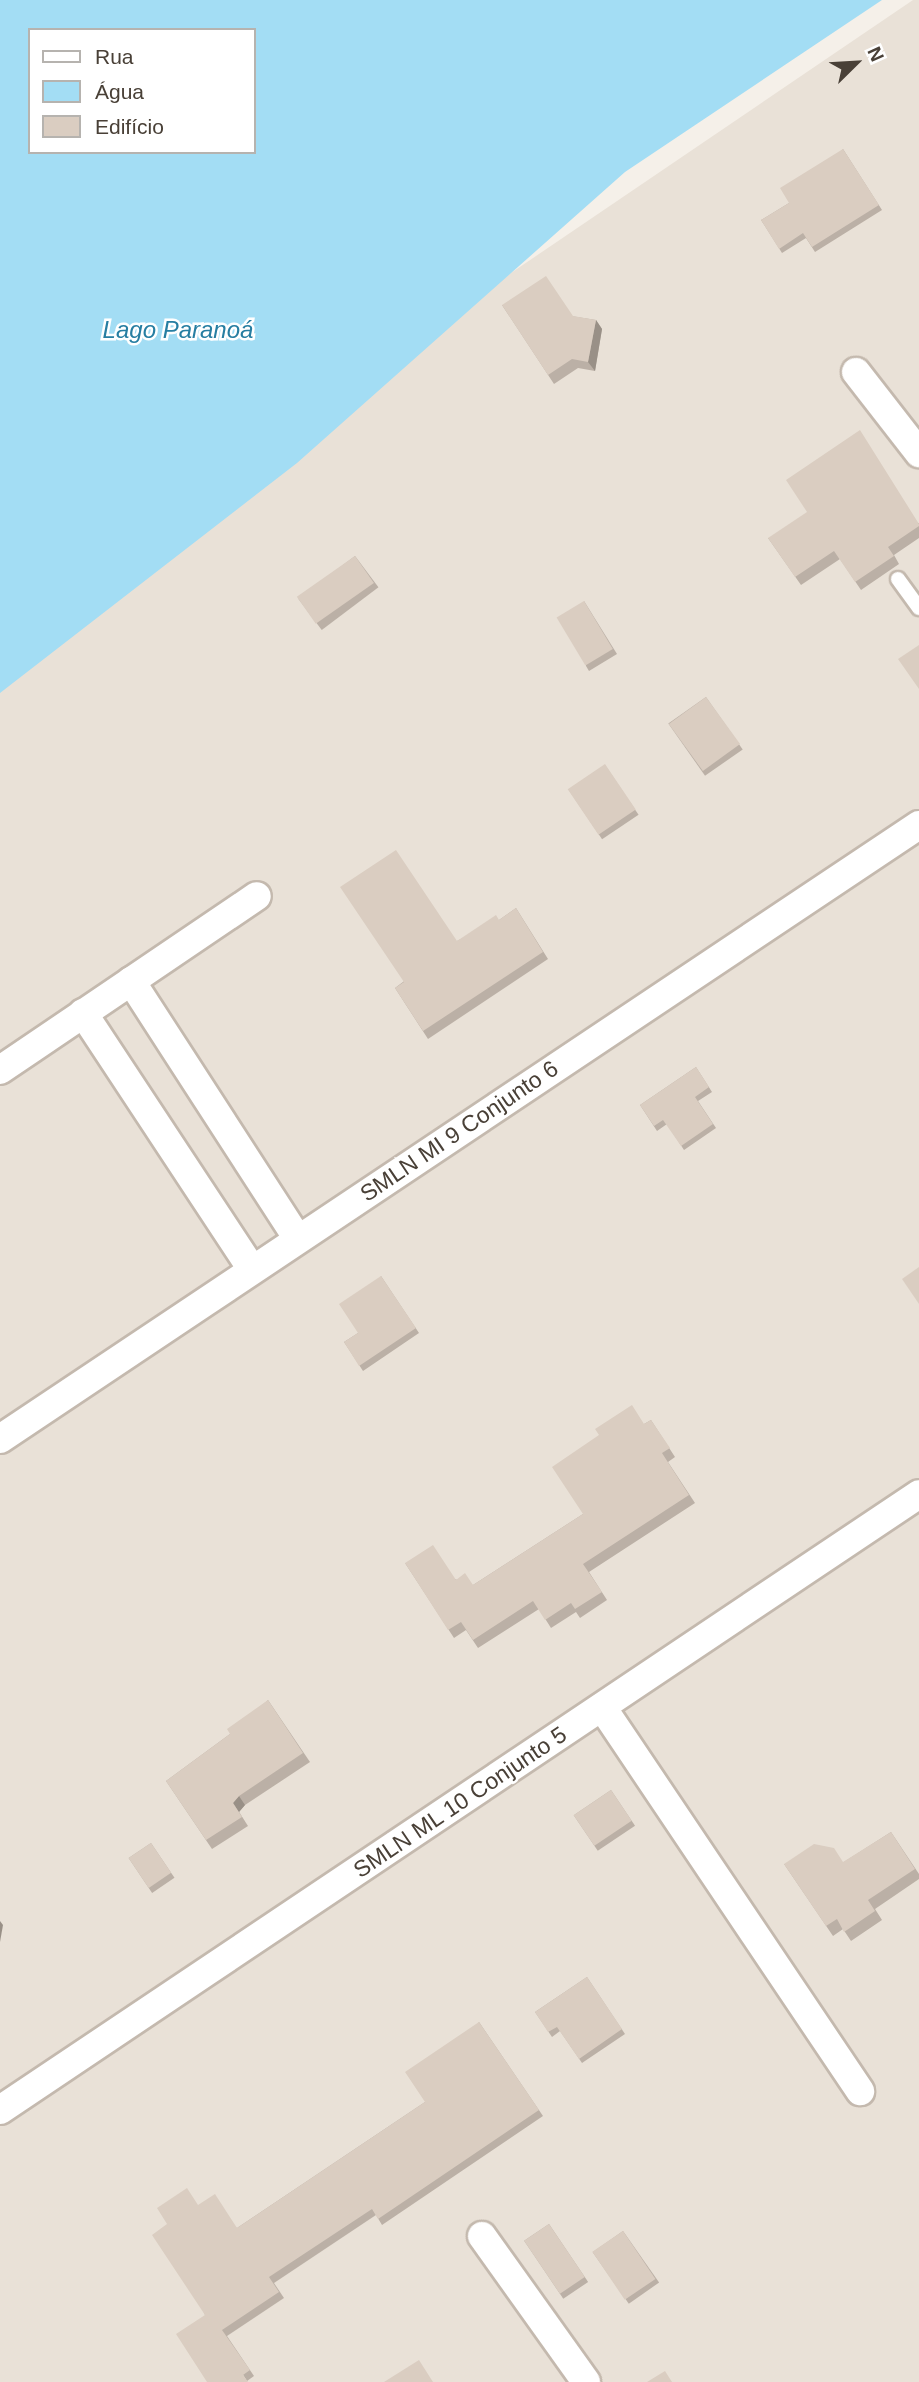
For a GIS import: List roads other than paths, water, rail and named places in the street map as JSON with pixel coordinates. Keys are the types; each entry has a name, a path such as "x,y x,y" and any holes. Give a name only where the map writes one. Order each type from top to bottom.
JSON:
{"street":[{"path":"856,372 919,453"},
{"name":"SMLN MI 9 Conjunto 6","path":"0,1439 919,825"},
{"path":"0,1070 257,896"},
{"path":"131,981 298,1239"},
{"path":"83,1013 252,1269"},
{"name":"SMLN ML 10 Conjunto 5","path":"0,2110 919,1494"},
{"path":"602,1707 860,2091"},
{"path":"482,2236 586,2382"}],"lane":[{"path":"898,579 919,608"}],"water":[{"name":"Lago Paranoá","path":"0,0 882,0 625,172 297,463 0,693"}]}
